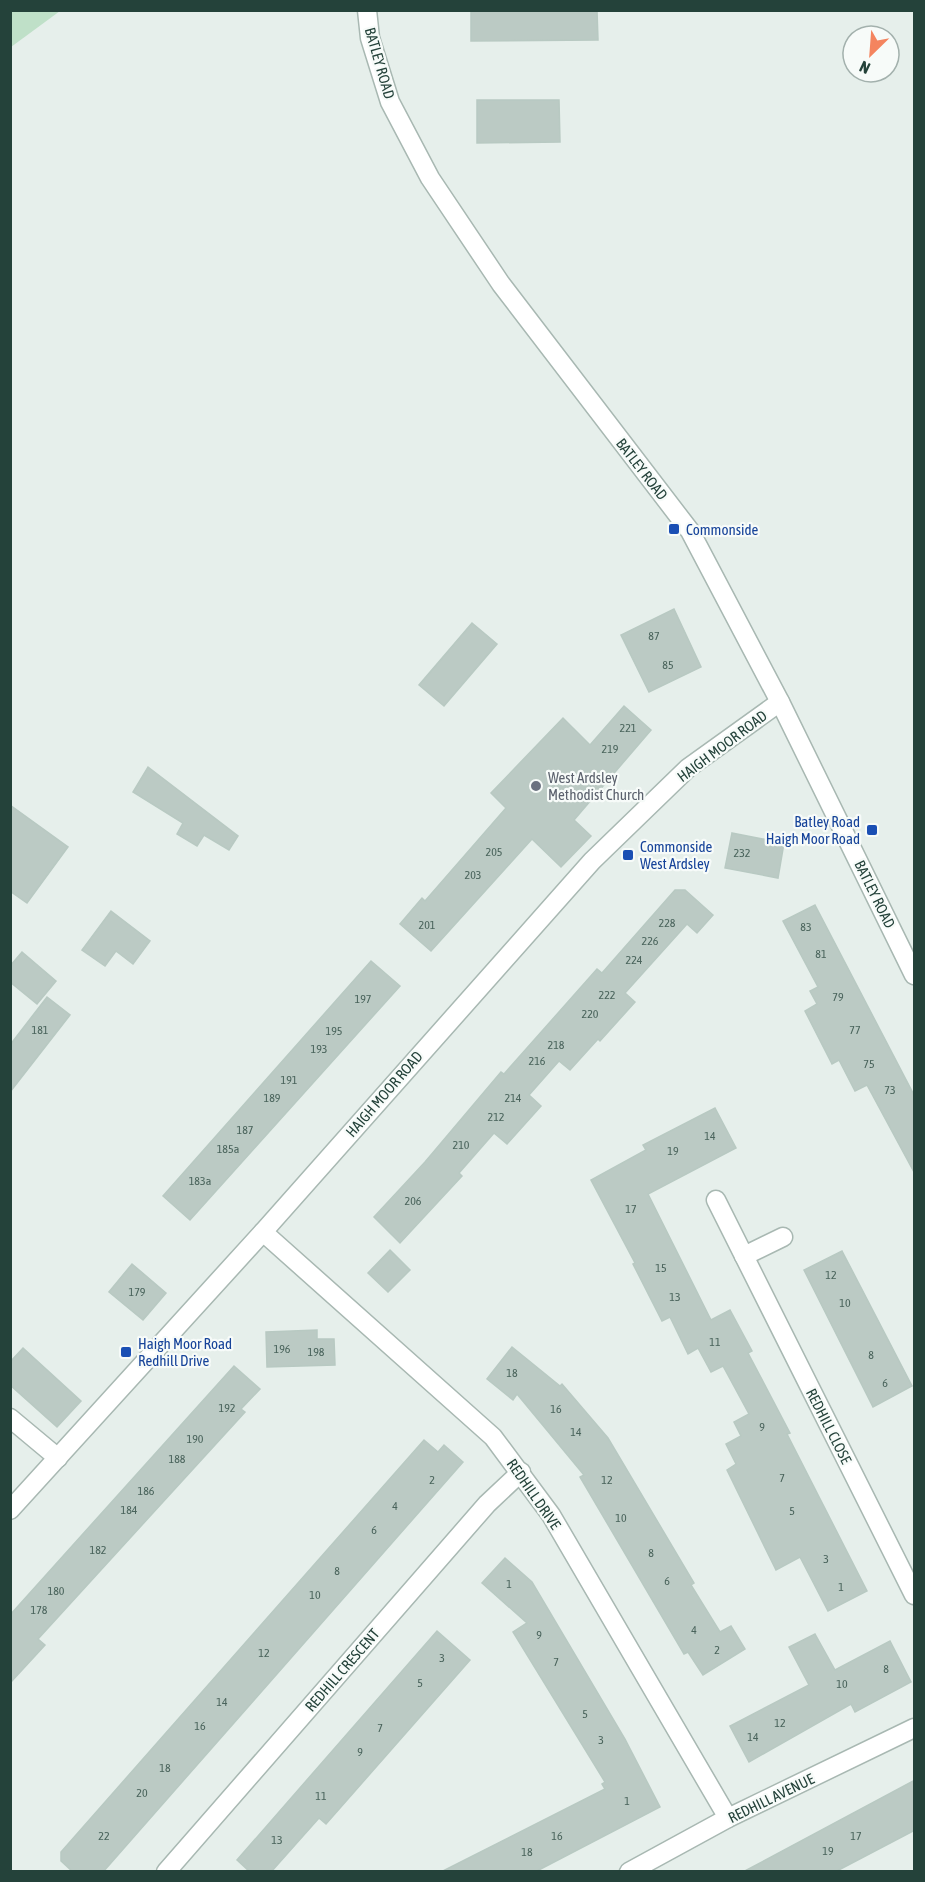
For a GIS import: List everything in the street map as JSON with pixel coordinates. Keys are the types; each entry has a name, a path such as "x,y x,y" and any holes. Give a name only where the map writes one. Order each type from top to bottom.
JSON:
{"street":[{"name":"BATLEY ROAD","path":"366,10 370,38 390,102 430,178 501,284 690,531 780,702 915,975"},
{"name":"HAIGH MOOR ROAD","path":"10,1510 263,1232 592,861 688,768 780,702"},
{"name":"REDHILL CLOSE","path":"716,1200 915,1595"},
{"name":"REDHILL DRIVE","path":"263,1232 493,1437 521,1472 551,1515 728,1818"},
{"path":"744,1256 783,1237"},
{"path":"10,1418 58,1458"},
{"name":"REDHILL CRESCENT","path":"166,1872 487,1504 521,1472"},
{"name":"REDHILL AVENUE","path":"629,1872 728,1818 915,1728"}],"green space":[{"path":"11,10 60,10 60,11 11,47"}],"building":[{"path":"471,10 597,10 598,40 471,41"},
{"path":"477,100 559,100 560,142 477,143"},
{"path":"674,609 701,667 649,692 621,635"},
{"path":"472,623 497,644 444,706 419,685"},
{"path":"624,706 651,730 574,820 591,836 561,867 532,839 431,951 400,924 422,898 425,901 506,808 491,793 563,718 590,745"},
{"path":"148,767 238,836 229,850 204,835 197,846 177,834 183,823 133,792"},
{"path":"10,805 68,847 27,903 10,891"},
{"path":"732,833 784,843 778,878 725,868"},
{"path":"675,890 685,890 713,915 697,933 687,924 625,993 635,1002 600,1041 598,1039 570,1070 559,1061 529,1095 541,1106 507,1144 494,1133 459,1173 462,1176 400,1243 374,1217 425,1162 501,1072 504,1074 597,969 602,973"},
{"path":"815,905 915,1097 915,1174 867,1085 855,1091 839,1060 832,1064 805,1011 817,1004 810,991 818,987 783,921"},
{"path":"111,911 150,941 133,964 116,951 105,966 82,950"},
{"path":"22,952 56,981 37,1004 10,982 10,966"},
{"path":"371,961 400,986 190,1220 163,1196"},
{"path":"47,997 70,1015 10,1092 10,1045"},
{"path":"715,1108 736,1148 648,1194 711,1320 730,1310 752,1351 748,1353 790,1433 787,1434 867,1591 828,1611 800,1557 776,1570 727,1470 736,1464 726,1444 741,1436 734,1422 749,1414 723,1366 711,1372 698,1348 688,1354 670,1317 662,1321 633,1264 635,1263 591,1180 646,1150 643,1145"},
{"path":"390,1250 410,1270 388,1292 368,1273"},
{"path":"842,1251 912,1386 873,1407 804,1270"},
{"path":"132,1264 166,1293 143,1320 109,1292"},
{"path":"317,1330 317,1339 334,1339 335,1365 267,1367 266,1332"},
{"path":"512,1347 560,1386 562,1384 608,1438 694,1583 691,1585 720,1632 731,1626 745,1649 703,1675 688,1652 684,1654 580,1477 584,1475 517,1394 513,1400 487,1379"},
{"path":"23,1348 81,1401 57,1427 10,1385 10,1362"},
{"path":"234,1366 260,1389 241,1409 245,1412 38,1639 45,1645 10,1683 10,1615"},
{"path":"424,1440 438,1452 444,1445 463,1462 103,1872 73,1872 61,1861 61,1852"},
{"path":"505,1558 532,1582 625,1739 660,1807 535,1872 441,1872 605,1789 602,1784 605,1782 513,1632 527,1623 482,1583"},
{"path":"437,1631 470,1660 326,1824 319,1818 271,1872 250,1872 237,1860"},
{"path":"815,1634 835,1670 890,1641 911,1682 855,1712 851,1704 749,1762 730,1726 809,1685 789,1647"},
{"path":"915,1780 915,1830 835,1872 743,1872"}],"place":[{"name":"Commonside","path":"674,529"},
{"name":"West Ardsley Methodist Church","path":"536,786"},
{"name":"Batley Road Haigh Moor Road","path":"872,830"},
{"name":"Commonside West Ardsley","path":"628,855"},
{"name":"Haigh Moor Road Redhill Drive","path":"126,1352"}]}
